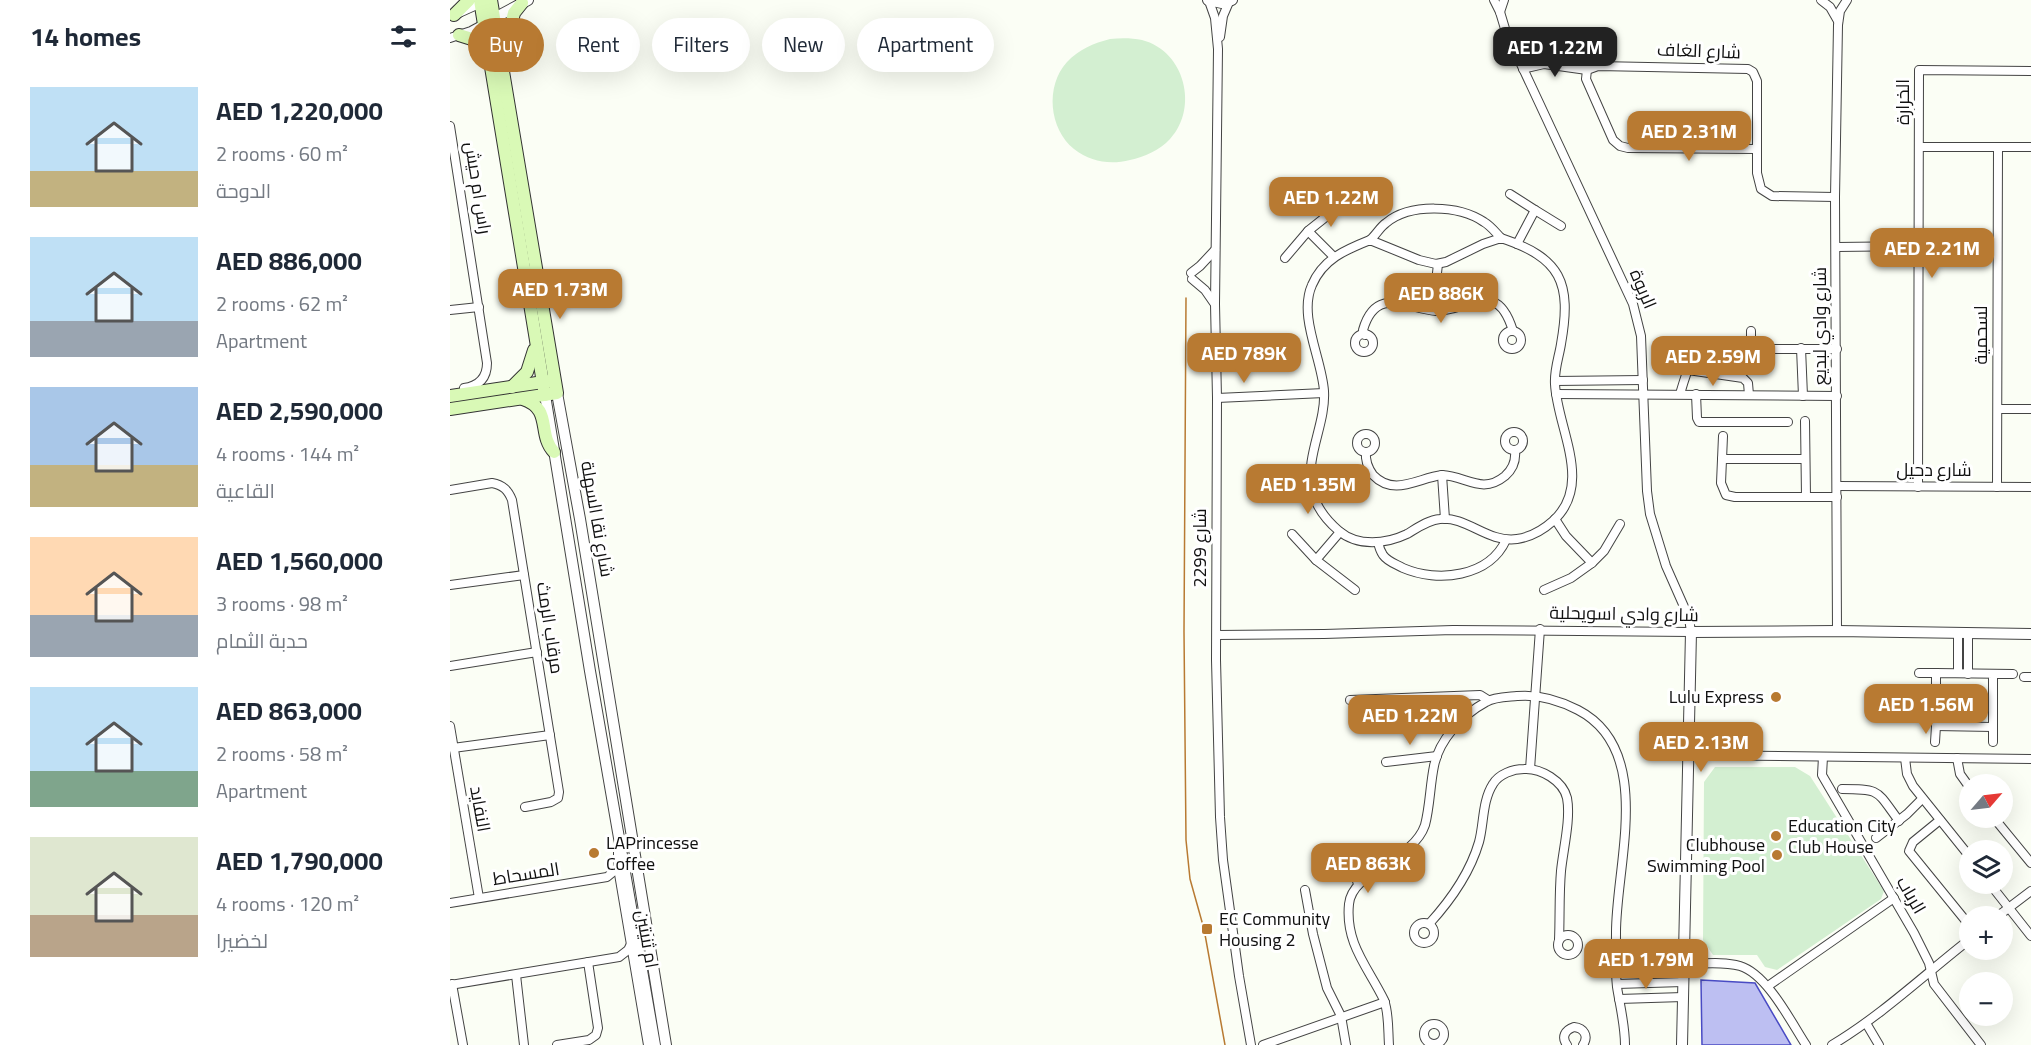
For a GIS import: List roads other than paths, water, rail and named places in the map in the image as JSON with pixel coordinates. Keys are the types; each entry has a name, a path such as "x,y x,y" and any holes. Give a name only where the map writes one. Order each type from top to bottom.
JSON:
{"main road":[{"path":"452,16 481,1"},
{"name":"شارع نقا السهلة","path":"481,1 488,18"},
{"path":"512,18 525,2"},
{"name":"شارع نقا السهلة","path":"492,72 535,336 549,381"},
{"name":"شارع نقا السهلة","path":"502,72 551,394"},
{"path":"512,387 520,380 531,363 535,336"},
{"path":"450,396 549,381"},
{"path":"450,409 551,394"},
{"path":"521,399 534,404 540,412 548,446 554,452"}],"street":[{"path":"1208,0 1215,3 1230,1"},
{"name":"شارع 2299","path":"1208,0 1215,18 1218,49 1215,249 1217,732 1221,828 1239,976 1251,1045"},
{"name":"الربوة","path":"1494,0 1506,32 1639,319 1650,514 1666,566 1689,618 1691,632"},
{"path":"1500,12 1504,0"},
{"path":"1821,0 1830,8 1838,21"},
{"name":"شارع وادي لبديع","path":"1837,631 1835,197 1838,21 1840,11 1847,0"},
{"name":"شارع 2299","path":"1218,49 1223,16 1230,1"},
{"path":"495,18 525,2"},
{"path":"454,36 468,30"},
{"path":"1523,69 1544,64 1589,68 1587,82 1613,140 1620,146 1628,148 1757,149"},
{"name":"شارع الغاف","path":"1589,68 1748,69 1753,72 1757,81 1758,180 1761,189 1767,194 1789,197 1835,197"},
{"name":"الخرارة","path":"1918,487 1919,70 2031,71"},
{"name":"راس ام حيش","path":"450,126 487,363 487,372 474,387 450,391"},
{"path":"1920,147 2031,147"},
{"name":"لسحمية","path":"1997,487 1998,147"},
{"path":"1510,194 1561,226"},
{"path":"1285,258 1308,231 1347,200"},
{"path":"1430,209 1453,210 1477,218 1487,223 1501,238 1517,244 1532,249 1541,256 1554,269 1562,284 1566,315 1555,381 1573,480 1566,504 1555,519 1544,528 1527,537 1506,540 1486,535 1457,521 1445,519 1430,522 1399,537 1378,543 1358,540 1340,532 1319,508 1311,481 1313,453 1324,403 1322,372 1311,328 1309,296 1316,274 1334,257 1350,247 1370,240 1381,226 1394,217 1430,209"},
{"path":"1517,244 1535,210"},
{"path":"1308,231 1334,257"},
{"path":"1370,240 1419,260 1438,264 1501,238"},
{"path":"1837,247 1919,246"},
{"path":"1215,249 1191,276 1215,304"},
{"path":"1437,311 1438,264"},
{"path":"1365,334 1363,330 1369,315 1386,304 1398,302 1437,311 1450,310 1478,300 1485,300 1499,306 1513,331"},
{"path":"450,310 479,307"},
{"path":"1751,331 1751,349"},
{"path":"1680,394 1692,359 1697,349 1706,341"},
{"path":"1801,348 1803,396"},
{"path":"1692,359 1702,356 1748,353 1751,349 1837,349"},
{"path":"1688,370 1743,378 1748,382 1749,395"},
{"path":"1614,394 1611,388 1615,380"},
{"path":"1555,381 1643,380"},
{"path":"1217,398 1324,393"},
{"name":"شارع نقا السهلة","path":"551,394 554,452 655,1045"},
{"name":"شارع نقا السهلة","path":"551,394 585,552 666,1045"},
{"path":"1556,394 1837,396"},
{"path":"1696,394 1697,418 1701,422 1788,422"},
{"path":"1998,409 2031,409"},
{"path":"1805,421 1806,497"},
{"path":"1723,436 1721,483 1726,495 1735,497 1837,497"},
{"path":"1366,452 1368,468 1379,480 1388,484 1407,486 1426,477 1442,475 1480,485 1493,484 1512,468 1515,451"},
{"path":"1722,459 1805,459"},
{"path":"1442,475 1445,519"},
{"name":"مرقاب الرمث","path":"450,490 492,483 503,486 512,500 560,792 558,798 551,802 525,807"},
{"name":"شارع دحيل","path":"1837,486 2031,487"},
{"path":"1555,519 1566,536 1592,563"},
{"path":"1545,590 1571,578 1592,563 1604,551 1620,524"},
{"path":"1316,560 1340,532"},
{"path":"1292,534 1316,560 1355,590"},
{"path":"1378,543 1383,555 1389,561 1414,572 1447,575 1468,572 1489,561 1501,550 1506,540"},
{"path":"450,585 524,575"},
{"path":"1530,769 1540,629"},
{"name":"شارع وادي اسويحلية","path":"1216,635 1540,629 2031,634"},
{"path":"1682,1045 1691,632"},
{"path":"1958,674 1963,633"},
{"path":"1963,633 1968,674"},
{"path":"450,666 537,652"},
{"path":"1919,673 2013,674"},
{"path":"1935,741 1936,673"},
{"path":"1993,674 1993,742"},
{"path":"1350,700 1480,695 1488,700"},
{"path":"1389,1045 1385,1002 1359,959 1348,922 1349,901 1358,884 1415,844 1425,825 1434,764 1442,743 1454,729 1488,700 1534,695 1560,700 1585,713 1608,735 1622,766 1626,793 1625,831 1617,896 1617,984 1625,1045"},
{"name":"النفايد","path":"450,726 452,753 479,898"},
{"path":"1936,726 1993,727"},
{"path":"452,753 550,735"},
{"path":"1687,755 2031,759"},
{"path":"1386,762 1437,756"},
{"name":"الرباب","path":"1823,757 1822,775 1914,933 1931,969 1934,984 1981,1045"},
{"path":"1905,758 1909,779 1923,801 1959,843"},
{"path":"1958,758 1960,774"},
{"path":"1429,924 1445,906 1472,861 1479,843 1487,798 1493,783 1507,772 1530,769 1545,774 1559,783 1567,796 1558,948 1567,954 1573,953 1577,947 1576,940 1568,935 1560,924"},
{"path":"1842,789 1874,790 1899,821"},
{"path":"1876,838 1923,801"},
{"path":"1940,820 1913,842 1910,851 1959,912"},
{"path":"2002,828 2031,863"},
{"name":"ام ثنيتين","path":"620,840 618,868 648,1045"},
{"path":"1350,860 1358,884"},
{"name":"المسحاط","path":"450,903 607,877 618,868"},
{"path":"607,877 621,886"},
{"path":"1305,890 1313,934 1327,988 1341,1016 1346,1045"},
{"path":"2012,906 2031,891"},
{"path":"1998,894 2007,906"},
{"path":"1768,986 1894,898"},
{"path":"2013,913 2031,936"},
{"path":"1559,940 1568,935"},
{"path":"463,1045 451,985 619,957 628,950 631,944"},
{"path":"1832,1045 1866,1023 1959,947"},
{"path":"619,957 635,966"},
{"path":"557,1045 589,1040 596,1035 598,1028 588,962"},
{"path":"1683,964 1739,966 1753,972 1768,986 1806,1045"},
{"path":"516,975 524,1045"},
{"path":"1617,984 1683,982"},
{"path":"1662,983 1659,988 1663,997"},
{"path":"1619,999 1683,997"},
{"path":"1263,1045 1385,1002"},
{"path":"1866,1023 1879,1045"},
{"path":"1567,1045 1565,1032 1574,1026 1585,1033 1586,1038 1583,1045"}],"water":[{"path":"1701,980 1755,983 1791,1045 1702,1045"}],"tram line":[{"path":"1186,298 1184,632 1186,840 1190,879 1204,929 1225,1045"}],"place":[{"name":"Lulu Express","path":"1776,697"},
{"name":"Education City Club House","path":"1776,836"},
{"name":"LAPrincesse Coffee","path":"594,853"},
{"name":"Clubhouse Swimming Pool","path":"1777,855"},
{"name":"EC Community Housing 2","path":"1207,929"}]}
